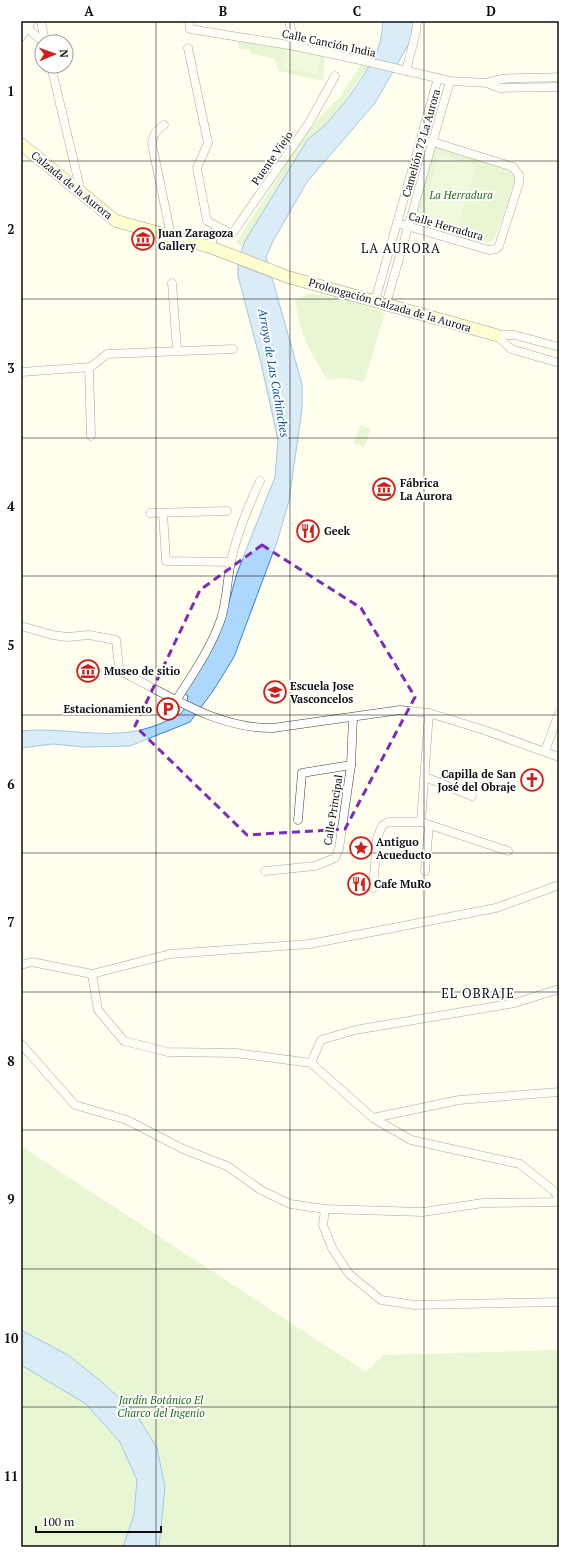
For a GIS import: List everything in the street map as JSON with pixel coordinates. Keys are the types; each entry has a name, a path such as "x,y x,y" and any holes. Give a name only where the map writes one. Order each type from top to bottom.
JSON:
{"main road":[{"name":"Calzada de la Aurora","path":"21,144 116,221 210,247 284,276"},
{"name":"Prolongación Calzada de la Aurora","path":"284,276 496,335"}],"street":[{"path":"41,21 43,34"},
{"path":"289,21 295,46"},
{"path":"406,71 416,32 417,21"},
{"path":"21,22 30,24 38,34"},
{"path":"21,37 30,24"},
{"name":"Calle Canción India","path":"189,25 295,46 450,81 487,83"},
{"path":"188,48 208,143 197,168 207,221 217,226 210,247"},
{"path":"53,74 81,192"},
{"name":"Puente Viejo","path":"217,226 232,234 309,123 335,76"},
{"path":"487,83 498,78 530,79 559,77"},
{"name":"Camelión 72 La Aurora","path":"381,302 397,223 438,78"},
{"path":"530,79 530,89"},
{"name":"Camelión 72 La Aurora","path":"381,302 408,227 450,81"},
{"path":"487,83 499,88 530,89 559,87"},
{"path":"164,125 156,131 152,144 171,236"},
{"name":"Calle Herradura","path":"397,223 489,250 496,250 499,246 519,183 519,175 513,167 433,142 421,141"},
{"path":"172,283 177,350"},
{"name":"Prolongación Calzada de la Aurora","path":"496,335 515,335 559,347"},
{"name":"Prolongación Calzada de la Aurora","path":"496,335 512,349 559,363"},
{"path":"21,372 89,367 94,365 107,354 177,350 233,349"},
{"path":"89,367 91,436"},
{"path":"178,700 200,664 221,619 231,562 246,510 260,481"},
{"path":"150,513 227,511"},
{"path":"164,513 166,560 231,562"},
{"path":"21,626 52,635 67,637 89,635 116,640 119,668 122,672 203,714 227,721 263,728 400,710 430,713 559,757"},
{"path":"425,872 425,777 430,713"},
{"path":"545,751 559,713"},
{"name":"Calle Principal","path":"265,872 315,866 336,858 339,849 351,765 353,717"},
{"path":"298,820 302,773 351,765"},
{"path":"425,777 472,796"},
{"path":"373,888 377,838 382,826 388,822 425,824 508,851"},
{"path":"21,966 32,962 92,974 170,954 310,944 496,908 559,885"},
{"path":"92,974 98,1010 124,1041 168,1052 236,1053 311,1063 373,1118 411,1140 520,1164 554,1191 559,1199"},
{"path":"311,1063 321,1040 355,1030 515,1003 559,990"},
{"path":"21,1044 75,1105 127,1120 183,1149 227,1166 261,1190 290,1204 325,1209 423,1212 483,1203 559,1202"},
{"path":"373,1118 459,1100 559,1092"},
{"path":"325,1209 323,1225 332,1248 349,1274 381,1300 415,1305 559,1302"}],"highlighted area":[{"path":"262,545 361,608 415,697 345,829 247,835 135,726 200,590"}],"green space":[{"path":"241,39 325,54 323,81 279,71 279,68 276,68 277,63 274,62 275,59 251,53 250,49 239,49 238,42"},
{"path":"286,50 320,55 317,74 283,68"},
{"path":"362,63 369,65 243,247 236,243 299,144 319,118 342,94"},
{"name":"La Herradura","path":"435,146 511,171 516,178 495,239 488,243 412,220"},
{"path":"440,154 476,166 458,225 422,214"},
{"path":"310,293 346,300 385,313 364,382 342,378 328,380 306,342 297,312 295,300"},
{"path":"361,425 371,429 364,447 354,443"},
{"name":"Jardín Botánico El Charco del Ingenio","path":"21,1146 366,1372 383,1355 559,1350 559,1547 21,1547"}],"water":[{"name":"Arroyo de Las Cachinches","path":"383,21 413,21 411,40 375,103 307,182 273,241 266,257 302,384 302,409 289,501 277,542 234,657 213,691 190,722 130,746 84,747 53,744 21,748 21,731 39,730 109,733 144,729 175,717 183,711 187,703 188,696 183,693 227,609 237,573 275,477 278,440 261,363 238,276 238,260 245,241 308,139 328,122 338,111 364,74 377,51"},
{"path":"21,1330 68,1355 97,1378 135,1412 157,1448 165,1487 159,1547 123,1547 134,1515 137,1480 120,1442 86,1404 21,1365"}],"place":[{"name":"Juan Zaragoza Gallery","path":"143,239"},
{"name":"Fábrica La Aurora","path":"384,489"},
{"name":"Geek","path":"308,531"},
{"name":"Museo de sitio","path":"88,671"},
{"name":"Escuela Jose Vasconcelos","path":"275,692"},
{"name":"Estacionamiento","path":"168,709"},
{"name":"Capilla de San José del Obraje","path":"532,780"},
{"name":"Antiguo Acueducto","path":"361,848"},
{"name":"Cafe MuRo","path":"359,884"}],"district":[{"name":"LA AURORA","path":"401,248"},
{"name":"EL OBRAJE","path":"478,993"}]}
